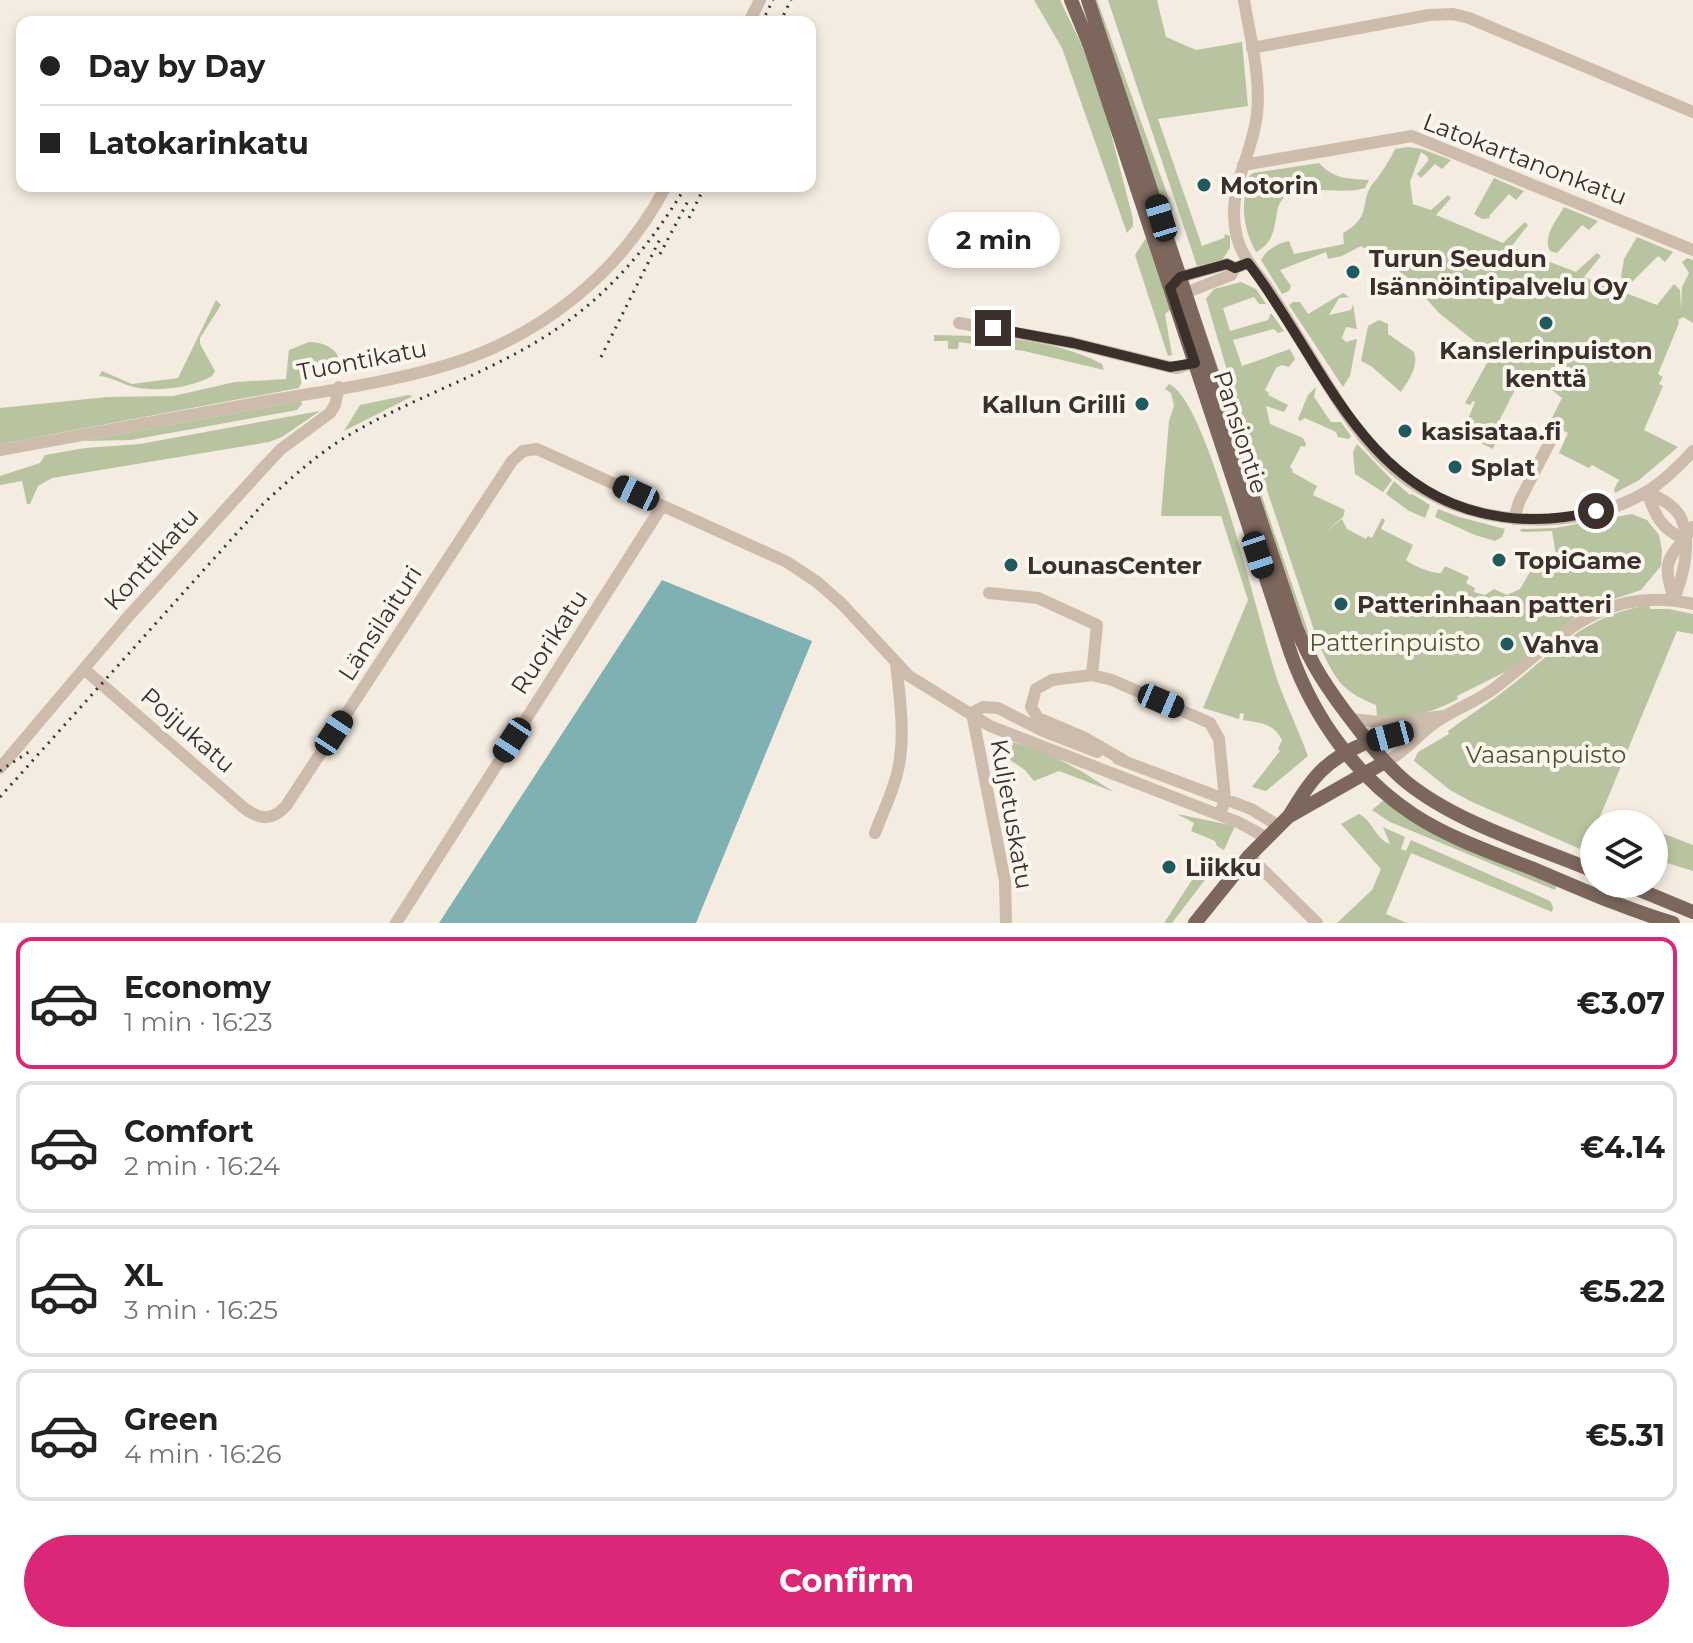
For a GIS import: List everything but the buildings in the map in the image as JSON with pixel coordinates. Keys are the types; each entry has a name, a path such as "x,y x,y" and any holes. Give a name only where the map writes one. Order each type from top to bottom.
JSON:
{"main road":[{"name":"Pansiontie","path":"1071,0 1178,286"},
{"name":"Pansiontie","path":"1088,0 1295,665 1317,712 1365,774 1407,811 1447,832 1602,899 1673,923"},
{"name":"Pansiontie","path":"1201,361 1302,642 1326,688 1385,762 1418,791 1447,808 1580,865"},
{"path":"1284,822 1324,765 1345,751 1368,742"},
{"path":"1195,923 1249,856 1284,822 1385,762"},
{"path":"1659,898 1693,912"}],"street":[{"path":"1244,0 1252,48 1257,116 1237,181 1234,215 1237,236 1248,263 1278,303 1355,425 1388,463 1415,485 1472,511 1514,519 1568,517 1615,505 1647,492 1670,475 1693,451"},
{"path":"1252,48 1429,15 1453,14 1693,112"},
{"name":"Latokartanonkatu","path":"1243,165 1412,136 1693,250"},
{"name":"Tuontikatu","path":"0,450 415,373 462,360 495,347 569,302 606,270 635,237 662,192"},
{"path":"1178,286 1231,275 1235,268 1248,263"},
{"path":"959,323 1073,343 1170,367 1201,361"},
{"name":"Konttikatu","path":"0,768 272,458 330,413 339,387"},
{"path":"1514,519 1519,502 1556,430"},
{"name":"Länsilaituri","path":"267,818 279,814 286,806 512,461 528,449 546,453 662,506"},
{"path":"1647,492 1655,517 1668,532 1684,539"},
{"path":"1647,492 1669,504 1681,518 1684,539"},
{"path":"662,506 787,562 842,604 916,681 998,730 1220,815 1267,838"},
{"name":"Ruorikatu","path":"396,923 662,506"},
{"path":"1674,599 1666,574 1667,567 1693,527"},
{"path":"989,593 1038,598 1097,625 1092,675"},
{"path":"1385,762 1403,753 1447,715 1488,693 1595,613 1652,597 1693,604"},
{"path":"875,833 897,774 900,756 901,715 896,663"},
{"name":"Poijukatu","path":"84,669 244,808 256,816 267,818"},
{"path":"1123,760 1083,737 1038,718 1033,711 1032,700 1039,686 1052,680 1092,675 1112,680 1204,719 1214,727 1219,739 1225,799 1220,815"},
{"path":"972,713 983,707 998,708 1043,731 1284,822"},
{"name":"Kuljetuskatu","path":"972,713 1005,881 1006,923"},
{"path":"1351,719 1388,723 1447,715"},
{"path":"1368,742 1431,726"},
{"path":"1249,856 1317,923"}],"green space":[{"path":"1034,0 1060,0 1085,52 1108,122 1133,219 1133,226 1127,233 1062,48"},
{"path":"1094,0 1097,0 1173,210 1171,213 1158,190"},
{"path":"1108,0 1157,0 1166,37 1196,50 1242,42 1248,106 1158,119 1202,246 1224,238 1225,234 1230,236 1230,248 1222,260 1197,266"},
{"path":"1408,147 1451,160 1442,169 1435,164 1421,178 1417,174 1428,157 1421,152 1410,182 1413,204 1431,210 1448,195 1451,198 1436,215 1503,243 1525,222 1528,225 1511,247 1576,272 1597,253 1601,256 1584,277 1657,305 1674,284 1680,290 1681,308 1682,287 1689,273 1682,262 1687,258 1693,260 1693,323 1683,317 1678,320 1658,374 1663,377 1659,384 1663,386 1644,430 1678,447 1639,480 1615,493 1619,480 1592,465 1589,468 1559,453 1568,433 1549,424 1562,398 1523,374 1493,433 1498,436 1493,449 1462,434 1475,402 1470,405 1465,403 1487,363 1498,360 1439,313 1406,276 1361,246 1328,259 1326,252 1280,270 1291,286 1289,291 1282,294 1261,260 1266,253 1289,241 1294,254 1344,244 1343,233 1359,220 1370,188 1395,149"},
{"path":"1319,163 1336,175 1369,180 1365,188 1356,190 1306,190 1289,194 1279,206 1271,238 1256,252 1244,215 1249,176"},
{"path":"1494,178 1524,191 1516,200 1509,194 1490,218 1482,219 1474,214"},
{"path":"1564,207 1598,221 1589,230 1582,225 1557,253 1550,251 1548,240"},
{"path":"1637,237 1673,252 1665,262 1658,256 1630,284 1621,277 1624,259"},
{"path":"1146,238 1170,310 1165,314 1172,355 1168,356 1135,255"},
{"name":"Patterinpuisto","path":"1241,282 1256,289 1266,304 1259,304 1254,297 1223,308 1230,331 1268,320 1271,313 1284,331 1278,333 1274,329 1233,340 1242,366 1290,349 1295,359 1289,367 1282,365 1276,368 1265,390 1268,395 1288,405 1284,412 1266,406 1270,424 1303,438 1306,444 1305,447 1301,446 1290,467 1292,472 1317,486 1313,495 1345,510 1343,517 1323,534 1342,519 1347,529 1366,539 1368,536 1372,538 1382,518 1385,520 1381,529 1413,545 1406,560 1409,562 1438,573 1445,566 1469,577 1466,583 1475,588 1474,592 1485,595 1494,589 1507,595 1520,589 1537,560 1556,555 1552,531 1524,532 1521,529 1555,528 1632,514 1647,520 1659,535 1661,566 1641,590 1577,616 1511,669 1457,696 1458,699 1419,714 1377,716 1376,705 1346,689 1340,682 1319,645 1229,377 1206,299 1214,289"},
{"path":"1343,293 1349,297 1339,298 1329,315 1351,310 1353,304 1357,329 1346,327 1342,338 1346,342 1357,339 1350,376 1343,387 1289,305 1300,302 1308,314"},
{"path":"216,300 221,305 200,338 200,344 215,371 212,376 183,386 150,389 99,376 102,371 132,384 178,378"},
{"path":"1198,309 1311,640 1323,668 1345,700 1322,669 1308,641"},
{"path":"1379,320 1388,324 1388,334 1414,352 1414,368 1401,392 1361,361 1368,326"},
{"path":"934,335 1042,344 1083,355 1102,364 1104,370 1024,351 959,342 958,349 948,349 948,341 934,341"},
{"path":"309,342 326,345 338,356 333,368 305,375 299,388 0,444 0,408 107,397 173,396 235,382 286,379 289,350"},
{"path":"1169,384 1184,399 1216,472 1278,682 1308,756 1266,791 1252,787 1280,751 1282,740 1279,734 1266,725 1243,720 1244,714 1240,713 1239,719 1203,708 1248,600 1221,516 1161,516 1169,421 1174,406 1171,393 1165,389"},
{"path":"1316,387 1314,397 1331,422 1341,422 1351,436 1349,439 1338,437 1336,432 1305,418 1298,419 1308,395"},
{"path":"413,396 344,431 360,405"},
{"path":"301,401 297,410 131,440 83,441"},
{"path":"320,411 282,437 269,442 52,478 38,486 30,504 27,504 22,481 0,485 0,476 40,463 45,455 140,444"},
{"path":"1357,444 1392,480 1383,492 1355,474 1353,452"},
{"path":"1394,481 1410,495 1430,505 1425,518 1409,511 1386,494"},
{"path":"1438,509 1505,529 1502,537 1495,541 1435,517"},
{"name":"Vaasanpuisto","path":"1649,605 1650,609 1693,614 1693,634 1677,631 1603,810 1580,810 1580,849 1470,801 1450,790 1414,761 1418,752 1449,734 1448,731 1501,694 1573,636 1627,610"},
{"path":"1013,742 1045,752 1114,792 1059,771 1034,781 1010,760"},
{"path":"1384,800 1557,885 1555,890 1390,822 1372,810"},
{"path":"1177,814 1235,826 1224,850 1215,841 1191,831 1194,823"},
{"path":"1359,814 1385,842 1390,844 1383,827 1405,837 1401,849 1406,851 1411,840 1550,901 1552,912 1411,853 1386,914 1407,923 1337,923 1372,890 1381,869 1341,824"},
{"path":"1668,835 1693,845 1693,871 1668,863"},
{"path":"1207,857 1214,868 1172,923 1164,923"}],"water":[{"path":"662,580 812,641 696,923 439,923"}],"railway":[{"path":"765,16 773,0"},
{"path":"783,16 791,0"},
{"path":"0,797 283,485 349,435 510,357 561,326 598,297 631,263 682,192"},
{"path":"689,218 702,192"},
{"path":"660,254 688,201"},
{"path":"601,357 660,239"},
{"path":"0,771 33,749"}],"place":[{"name":"Motorin","path":"1204,185"},
{"name":"Turun Seudun Isännöintipalvelu Oy","path":"1353,272"},
{"name":"Kanslerinpuiston kenttä","path":"1546,323"},
{"name":"Kallun Grilli","path":"1142,404"},
{"name":"kasisataa.fi","path":"1405,431"},
{"name":"Splat","path":"1455,467"},
{"name":"TopiGame","path":"1499,560"},
{"name":"LounasCenter","path":"1011,565"},
{"name":"Patterinhaan patteri","path":"1341,604"},
{"name":"Vahva","path":"1507,644"},
{"name":"Liikku","path":"1169,867"}],"route":[{"path":"993,328 1177,368 1195,363 1170,288 1180,277 1227,264 1235,268 1248,263 1278,303 1365,439 1398,473 1452,504 1500,517 1558,519 1596,511"}]}
